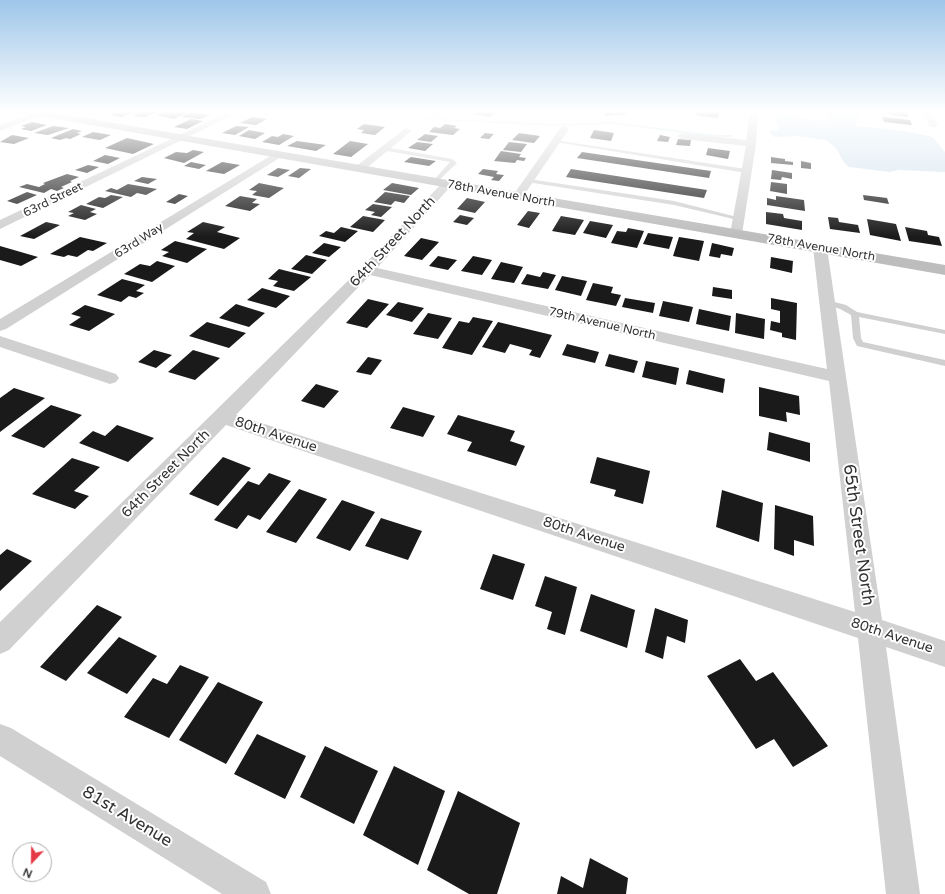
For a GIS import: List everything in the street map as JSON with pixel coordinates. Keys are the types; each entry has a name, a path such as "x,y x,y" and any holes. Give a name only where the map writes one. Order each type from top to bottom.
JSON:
{"street":[{"name":"63rd Street","path":"0,225 148,154"},
{"name":"78th Avenue North","path":"270,154 945,270"},
{"path":"359,169 378,154"},
{"path":"518,196 548,154"},
{"path":"736,234 749,154"},
{"name":"63rd Way","path":"0,326 277,155"},
{"name":"64th Street North","path":"0,641 366,270 441,183"},
{"name":"65th Street North","path":"820,248 903,894"},
{"name":"79th Avenue North","path":"366,270 837,377"},
{"path":"0,341 110,378"},
{"name":"80th Avenue","path":"222,417 945,654"},
{"name":"81st Avenue","path":"0,739 254,894"}],"lane":[{"path":"411,154 452,161 454,163 441,183"},
{"path":"633,154 746,171"},
{"path":"529,181 674,203 738,218"},
{"path":"827,302 843,307 855,314 945,332"},
{"path":"855,314 857,338 860,344 945,363"}],"water":[{"path":"839,154 945,154 945,172 899,170 890,172 849,167 843,161"}],"building":[{"path":"173,154 201,154 184,163 164,158"},
{"path":"333,154 355,154 351,157"},
{"path":"499,154 521,154 519,157 526,158 524,161 517,160 515,163 494,161"},
{"path":"581,154 594,154 711,171 709,178 577,158"},
{"path":"706,154 729,154 728,159 706,155"},
{"path":"105,155 120,158 108,164 93,161"},
{"path":"411,157 436,161 429,166 404,162"},
{"path":"771,157 785,159 785,161 793,162 793,165 771,163"},
{"path":"801,161 811,163 811,169 801,168"},
{"path":"191,162 206,165 199,169 184,166"},
{"path":"222,162 240,165 224,174 206,171"},
{"path":"88,165 99,167 87,173 75,170"},
{"path":"278,168 290,170 278,177 267,175"},
{"path":"300,168 311,169 299,178 288,176"},
{"path":"483,169 498,171 496,174 504,175 499,181 491,180 494,177 478,174"},
{"path":"571,169 707,190 704,198 566,177"},
{"path":"772,170 792,173 792,179 782,177 781,180 771,179"},
{"path":"67,174 79,177 70,181 72,182 61,187 64,188 57,191 51,189 44,193 19,187 27,184 39,187 45,184 43,183"},
{"path":"142,177 157,179 148,184 134,181"},
{"path":"771,182 787,184 787,194 770,191"},
{"path":"259,183 284,188 269,198 252,195 257,191 249,190"},
{"path":"392,183 419,188 411,195 383,190"},
{"path":"128,184 157,189 146,195 137,193 131,197 105,191 111,188 117,190"},
{"path":"27,192 37,195 17,204 7,201"},
{"path":"385,192 410,196 404,203 395,201 391,205 374,202"},
{"path":"179,194 188,196 175,204 166,202"},
{"path":"111,195 123,197 103,208 86,204 99,197 105,198"},
{"path":"863,195 887,198 889,204 864,200"},
{"path":"240,196 257,199 252,203 260,204 250,211 225,206"},
{"path":"776,196 804,200 805,211 767,205 767,198 776,200"},
{"path":"467,198 485,202 475,213 457,209"},
{"path":"373,204 392,207 381,217 371,215 375,212 365,210"},
{"path":"81,205 96,209 90,212 97,214 85,220 68,216 74,213 68,212"},
{"path":"528,211 540,213 529,228 517,225"},
{"path":"766,212 783,214 784,218 802,221 802,230 766,224"},
{"path":"460,215 474,218 467,225 453,222"},
{"path":"363,216 385,220 373,232 350,227"},
{"path":"561,216 584,220 575,235 552,231"},
{"path":"828,217 838,218 839,222 858,225 860,233 830,229"},
{"path":"867,219 896,224 901,241 870,235"},
{"path":"590,221 613,225 606,238 583,233"},
{"path":"46,222 60,225 34,239 20,236"},
{"path":"203,222 225,227 217,232 240,238 224,249 186,239 194,233 187,232"},
{"path":"341,227 358,231 345,242 319,236 326,231 334,233"},
{"path":"905,227 927,231 928,235 939,237 942,246 909,241"},
{"path":"628,228 644,231 637,248 611,243 617,231 626,232"},
{"path":"648,233 673,237 669,249 643,244"},
{"path":"80,237 107,243 93,251 88,250 77,257 68,255 64,257 50,254"},
{"path":"679,237 704,241 699,261 673,256"},
{"path":"421,238 439,242 422,260 404,256"},
{"path":"175,241 207,249 187,263 162,256 169,252 161,250"},
{"path":"324,243 341,247 329,257 312,253"},
{"path":"712,243 734,248 732,256 721,254 720,258 709,256"},
{"path":"0,246 38,257 21,266 0,260"},
{"path":"306,255 327,260 312,274 291,269"},
{"path":"438,256 457,260 448,270 429,266"},
{"path":"473,256 492,260 482,275 461,271"},
{"path":"771,257 793,261 792,273 770,268"},
{"path":"157,261 175,266 152,282 124,274 140,264 150,266"},
{"path":"501,262 523,267 514,283 491,279"},
{"path":"279,269 311,277 294,291 273,286 278,281 268,279"},
{"path":"543,272 556,275 548,289 521,284 527,274 540,277"},
{"path":"562,276 587,281 581,296 555,290"},
{"path":"122,279 145,285 136,291 144,293 136,298 129,296 121,302 97,295"},
{"path":"593,283 613,287 611,293 621,295 616,306 586,300"},
{"path":"713,287 732,290 732,299 712,296"},
{"path":"262,288 290,296 276,308 247,300"},
{"path":"625,298 655,303 653,313 622,307"},
{"path":"771,298 797,303 796,340 782,337 782,333 770,330 771,321 780,323 780,311 771,309"},
{"path":"368,299 389,304 367,328 346,323"},
{"path":"663,301 693,307 689,322 659,316"},
{"path":"398,302 424,308 412,322 386,315"},
{"path":"236,304 265,313 249,327 219,318"},
{"path":"85,305 115,314 89,331 69,325 81,317 71,314"},
{"path":"699,309 731,316 729,331 696,324"},
{"path":"428,313 452,318 438,339 413,334"},
{"path":"736,313 765,319 764,339 735,333"},
{"path":"473,317 493,321 472,355 442,348 459,321 469,323"},
{"path":"207,322 246,333 229,348 189,336"},
{"path":"498,322 552,335 540,358 529,355 532,350 510,344 505,353 482,347"},
{"path":"567,344 599,352 595,363 562,355"},
{"path":"154,350 172,355 156,368 138,362"},
{"path":"193,350 220,358 195,380 168,372"},
{"path":"609,354 638,361 634,373 605,366"},
{"path":"368,357 382,360 371,375 356,372"},
{"path":"646,361 679,368 676,385 642,377"},
{"path":"689,370 725,379 723,393 686,384"},
{"path":"316,384 339,391 324,408 301,401"},
{"path":"759,387 799,396 800,415 786,412 787,422 759,416"},
{"path":"14,388 45,398 0,432 0,398"},
{"path":"51,405 82,415 44,448 11,436"},
{"path":"403,407 435,416 423,437 390,428"},
{"path":"458,415 515,431 510,441 525,446 516,466 467,451 472,442 447,434"},
{"path":"117,425 154,438 128,462 79,443 93,431 105,436"},
{"path":"769,432 810,443 810,462 767,450"},
{"path":"223,457 251,468 218,506 189,494"},
{"path":"597,457 650,471 643,504 614,496 616,490 590,483"},
{"path":"72,458 100,467 74,491 89,496 75,509 32,494"},
{"path":"269,473 291,481 260,520 248,515 237,529 214,520 248,481 259,485"},
{"path":"299,489 327,499 296,543 266,532"},
{"path":"722,490 763,503 759,542 716,527"},
{"path":"342,500 375,512 350,551 316,538"},
{"path":"775,505 813,516 814,546 794,540 794,556 774,549"},
{"path":"381,518 422,531 408,560 365,546"},
{"path":"7,549 32,561 0,591 0,555"},
{"path":"493,554 525,564 513,600 480,589"},
{"path":"545,576 577,587 565,635 547,629 552,612 535,606"},
{"path":"591,594 635,610 627,648 580,631"},
{"path":"97,605 122,617 66,681 40,667"},
{"path":"655,608 688,620 685,643 667,636 663,659 645,652"},
{"path":"119,637 157,656 127,694 87,673"},
{"path":"740,659 756,681 773,672 828,746 793,767 774,739 756,749 707,676"},
{"path":"180,665 209,677 169,738 124,717 153,678 167,684"},
{"path":"218,682 263,702 226,764 179,740"},
{"path":"257,734 306,756 285,799 234,774"},
{"path":"325,746 378,771 354,824 300,797"},
{"path":"394,766 445,791 418,865 363,835"},
{"path":"458,791 520,823 497,894 469,894 427,870"},
{"path":"590,858 628,878 626,894 557,894 561,876 583,888"}]}
